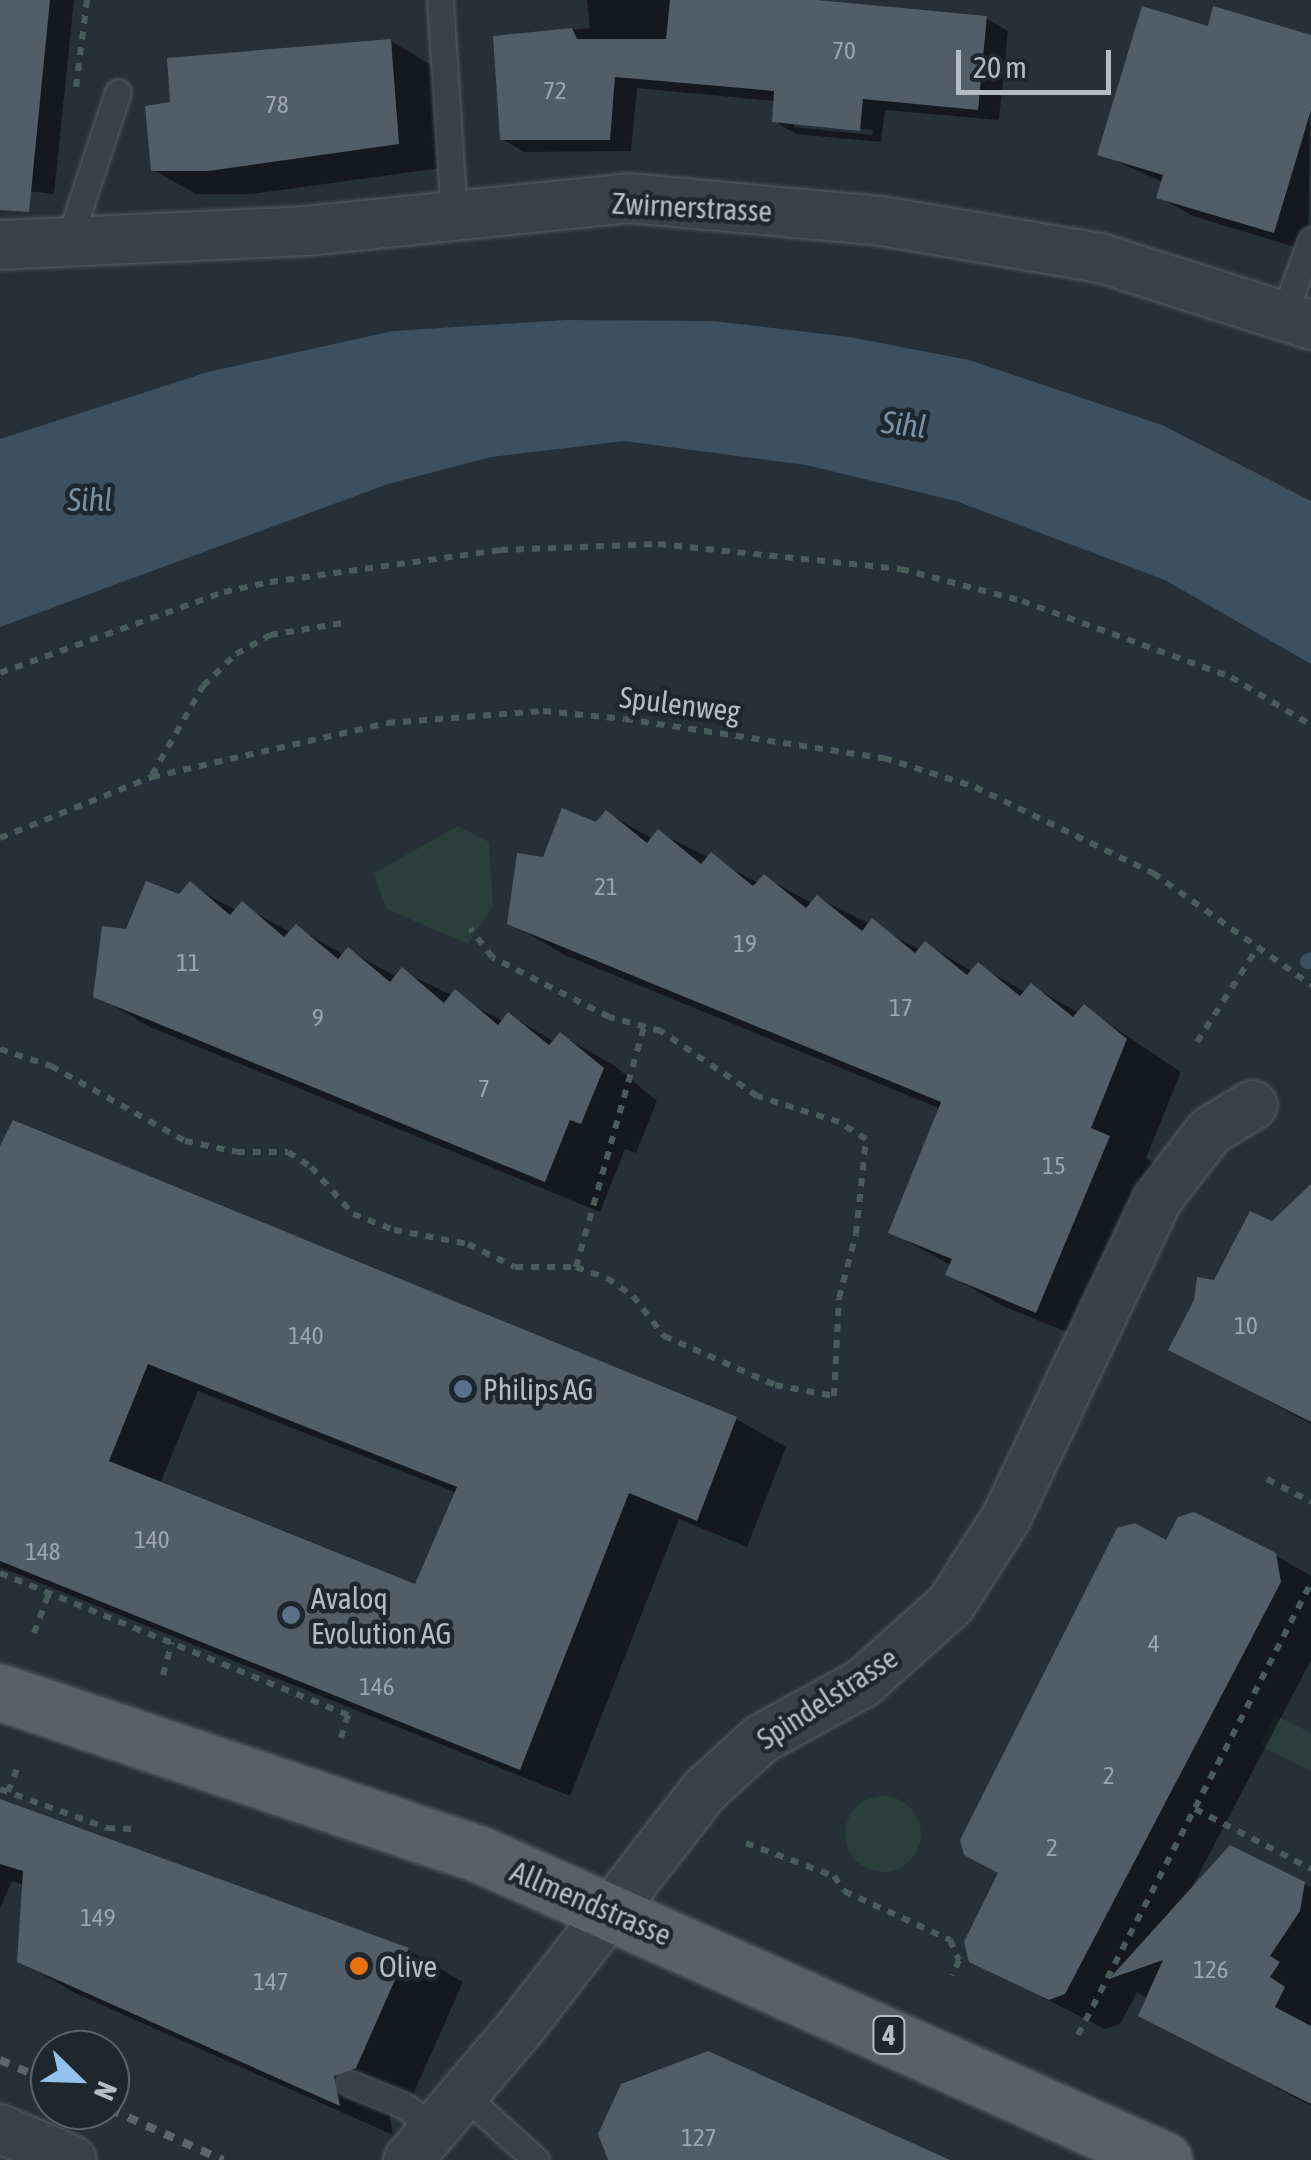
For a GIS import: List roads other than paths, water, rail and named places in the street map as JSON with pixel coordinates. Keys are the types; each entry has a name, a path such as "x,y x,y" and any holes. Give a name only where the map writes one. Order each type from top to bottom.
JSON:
{"main road":[{"name":"Allmendstrasse","path":"0,1692 479,1854 614,1911 1164,2160"}],"street":[{"name":"Zwirnerstrasse","path":"0,245 67,246 454,216 628,198 881,221 1100,258 1298,320"},
{"name":"Spindelstrasse","path":"436,2128 614,1911 704,1790 760,1739 862,1683 951,1604 1006,1518 1157,1200 1210,1130 1252,1106"},
{"path":"0,2129 72,2160"}],"lane":[{"path":"440,0 454,216"},
{"path":"67,246 118,92"},
{"path":"1298,320 1311,240"},
{"path":"349,2083 403,2105 436,2128 536,2160"}],"water":[{"name":"Sihl","path":"566,320 713,321 849,337 969,360 1162,425 1311,501 1311,664 1165,580 956,501 806,465 624,441 491,457 388,484 0,627 0,439 208,372 393,331"}],"waterway":[{"path":"1307,961 1311,959"}],"railway":[{"path":"0,2060 30,2073"},
{"path":"130,2118 223,2160"}],"place":[{"name":"Philips AG","path":"463,1389"},
{"name":"Avaloq Evolution AG","path":"291,1615"},
{"name":"Olive","path":"359,1966"}]}
